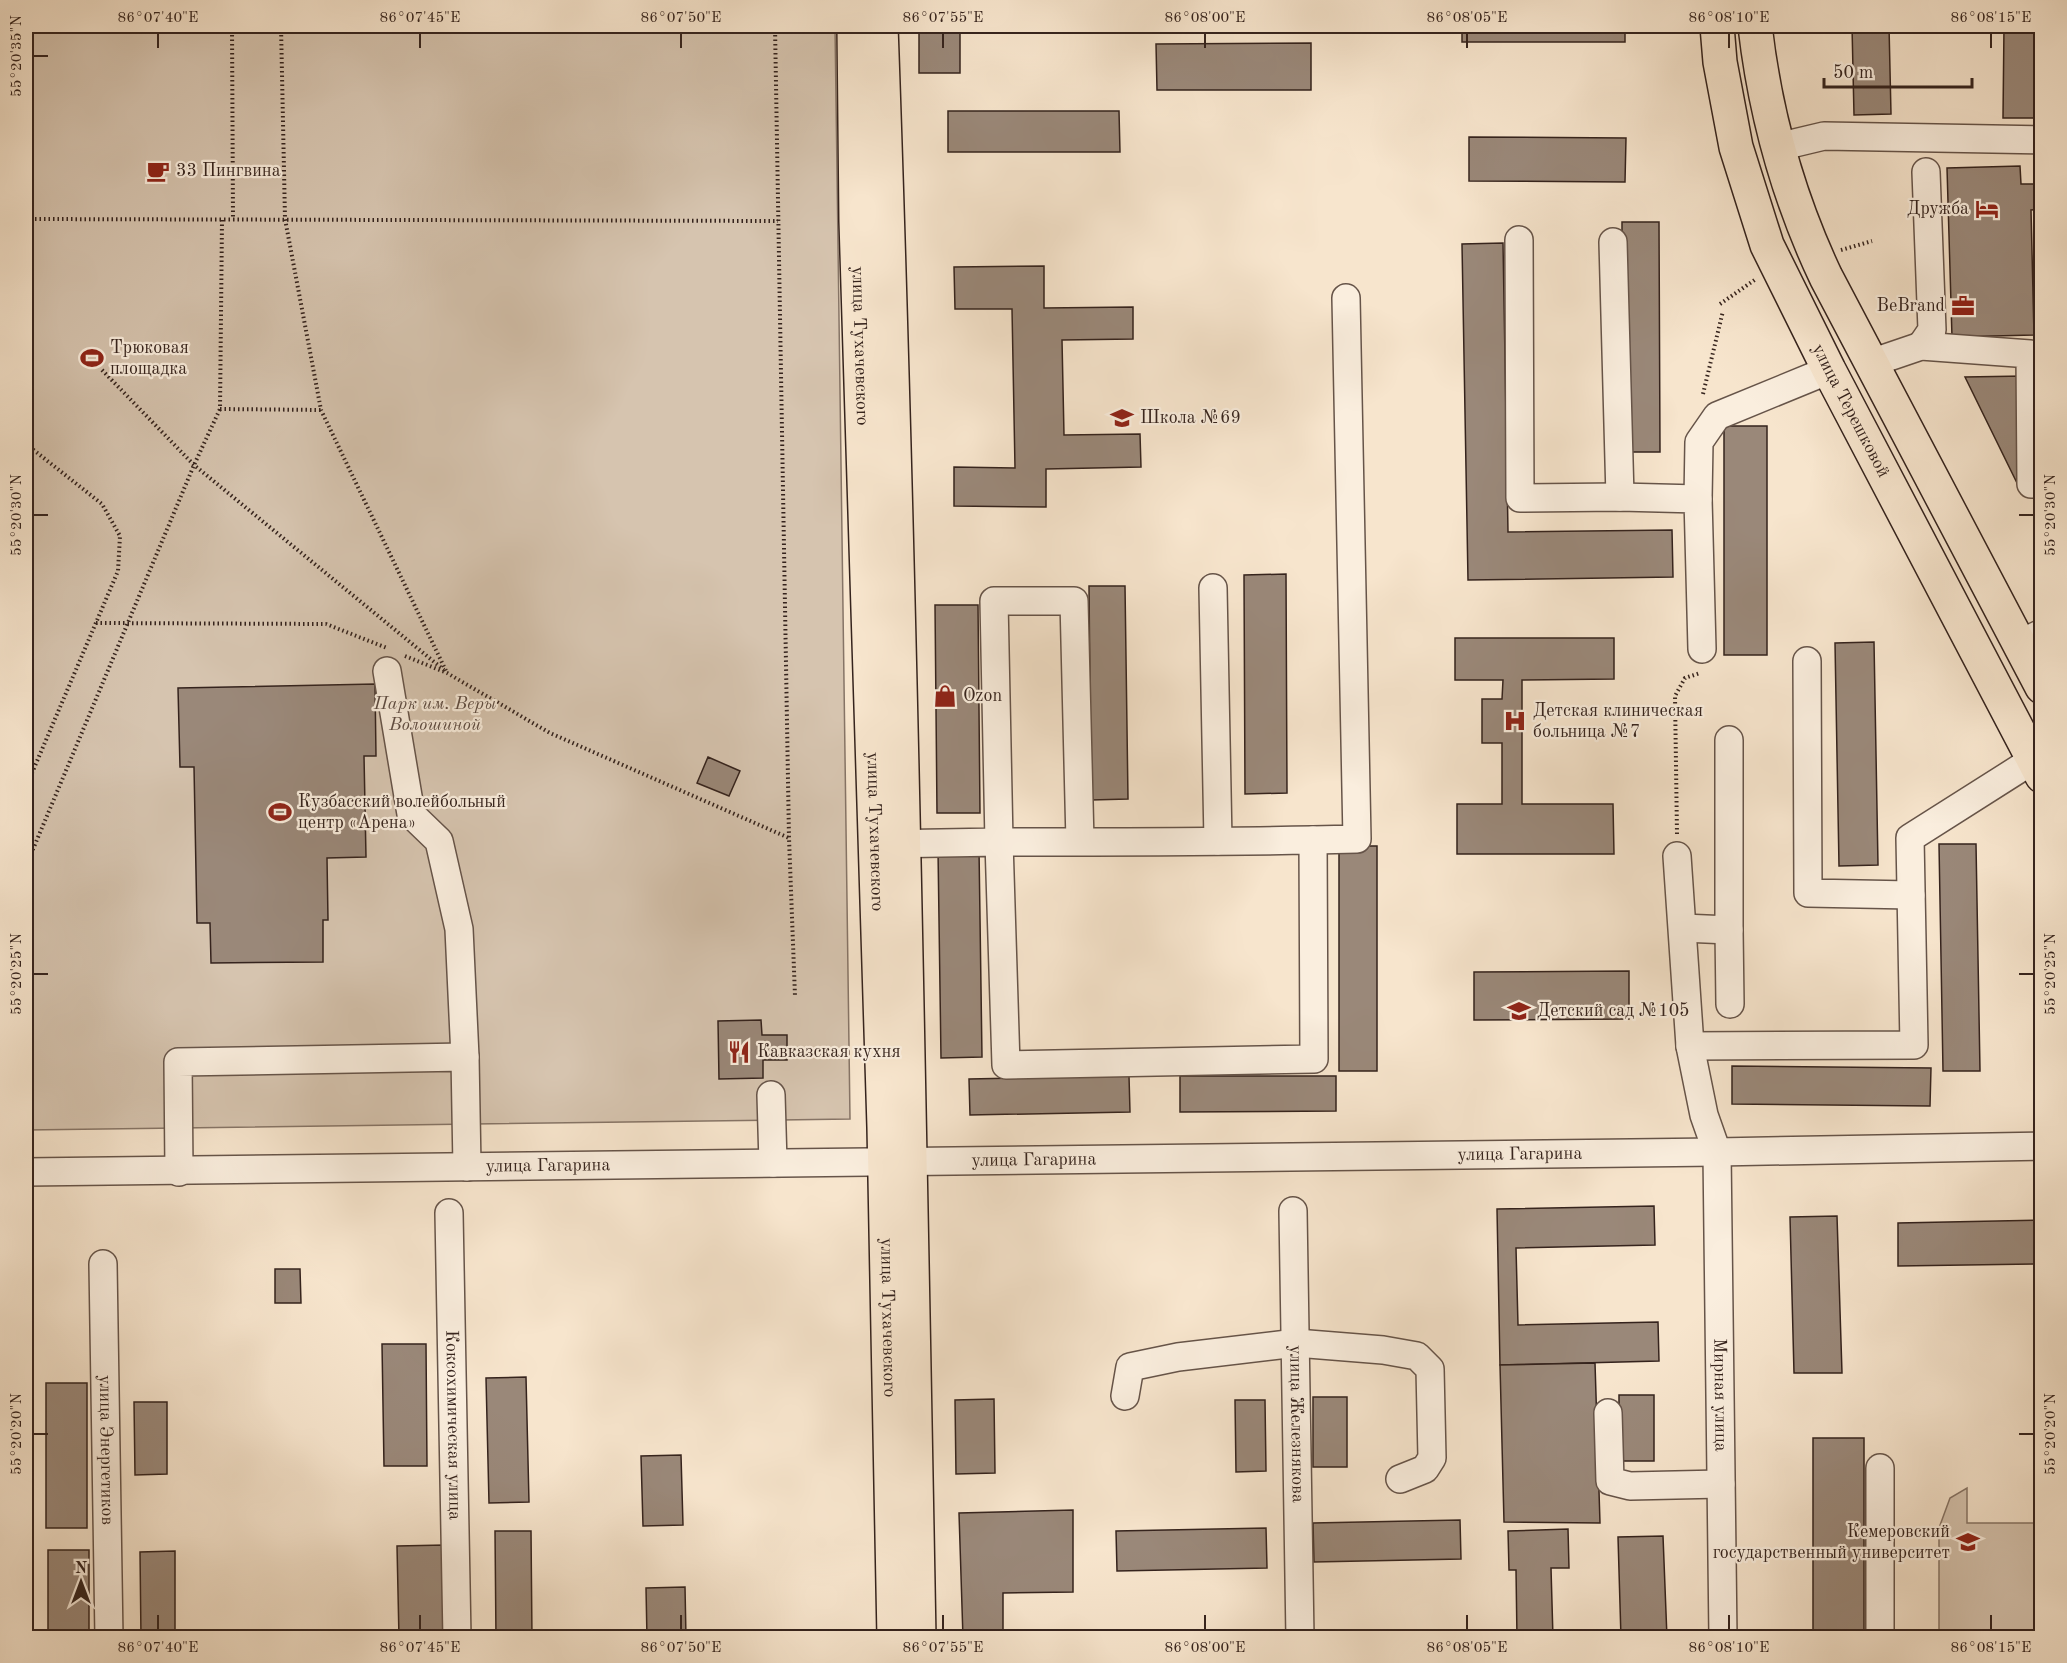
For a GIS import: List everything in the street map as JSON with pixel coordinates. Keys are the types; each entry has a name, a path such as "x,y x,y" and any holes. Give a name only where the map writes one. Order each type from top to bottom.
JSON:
{"main road":[{"name":"улица Тухачевского","path":"854,26 856,222 889,844"},
{"name":"улица Тухачевского","path":"881,26 888,221 889,844 897,1162 919,1638"},
{"name":"улица Терешковой","path":"1717,26 1726,103 1750,195 1778,272 2037,768"},
{"path":"1755,26 1767,101 1778,147 1801,222 1826,277 1871,363 2030,638 2042,687"},
{"name":"улица Тухачевского","path":"894,1638 897,1162"}],"street":[{"path":"1778,147 1824,136 2042,140"},
{"path":"1921,346 1932,330 1926,172"},
{"path":"1519,240 1520,498 1698,499"},
{"path":"1613,242 1620,497"},
{"path":"889,844 1357,839 1346,298"},
{"path":"1871,363 1921,346 2030,354 2031,484"},
{"path":"1703,660 1698,499 1699,442 1717,416 1829,370"},
{"path":"1213,588 1218,842"},
{"path":"1080,842 1074,601 994,601 1006,1065 1314,1059 1312,840"},
{"path":"394,659 411,814 439,841 459,929 467,1167"},
{"path":"1807,661 1808,893 1911,895"},
{"path":"1729,740 1730,1004"},
{"path":"1690,1046 1914,1045 1910,838 2037,768"},
{"name":"Мирная улица","path":"1677,856 1690,1046 1704,1115 1717,1152 1723,1638"},
{"path":"1683,928 1729,930"},
{"path":"179,1172 178,1062 465,1057"},
{"path":"771,1095 772,1163"},
{"name":"улица Гагарина","path":"26,1172 179,1172 2042,1146"},
{"name":"улица Железнякова","path":"1293,1211 1300,1638"},
{"name":"Коксохимическая улица","path":"449,1213 457,1638"},
{"name":"улица Энергетиков","path":"103,1264 109,1638"},
{"path":"1125,1396 1130,1367 1178,1357 1296,1343 1383,1350 1417,1356 1430,1369 1432,1458 1425,1469 1400,1479"},
{"path":"1608,1413 1610,1480 1630,1486 1721,1484"},
{"path":"1880,1468 1880,1638"}],"path":[{"path":"232,26 233,219"},
{"path":"281,26 285,219 321,410 447,673"},
{"path":"775,26 789,838 795,996"},
{"path":"232,32 281,32"},
{"path":"26,219 778,222"},
{"path":"31,854 194,465 220,409 222,219"},
{"path":"1837,251 1872,241"},
{"path":"1720,304 1756,279"},
{"path":"1703,394 1723,311"},
{"path":"102,370 194,465 447,673 549,733 789,838"},
{"path":"220,409 321,410"},
{"path":"26,444 102,504 120,536 118,571 26,787"},
{"path":"96,623 326,624 394,659 447,673"},
{"path":"1677,856 1675,696 1684,678 1703,660"}],"green space":[{"name":"Парк им. Веры Волошиной","path":"26,26 835,26 850,1119 26,1130"},
{"path":"1967,1488 1967,1523 2041,1523 2041,1637 1939,1637 1939,1528 1950,1498"}],"building":[{"path":"919,26 960,26 960,73 919,73"},
{"path":"1462,26 1625,26 1625,42 1462,42"},
{"path":"1852,26 1889,26 1891,114 1854,115"},
{"path":"2004,26 2042,26 2042,118 2003,118"},
{"path":"1311,43 1311,90 1157,90 1156,44"},
{"path":"948,111 1119,111 1120,152 948,152"},
{"path":"1469,137 1626,138 1625,182 1469,181"},
{"path":"2020,166 2021,184 2042,184 2042,209 2031,210 2034,335 1952,337 1947,168"},
{"path":"1622,222 1659,222 1660,452 1622,452"},
{"path":"1503,243 1508,532 1672,530 1673,577 1468,580 1462,244"},
{"path":"1044,266 1044,308 1133,307 1133,339 1062,340 1064,435 1140,434 1141,467 1046,469 1046,507 954,506 954,467 1015,468 1012,309 955,309 954,267"},
{"path":"2024,376 2025,485 2018,485 1965,377"},
{"path":"1724,426 1767,426 1767,655 1724,655"},
{"path":"1286,574 1287,793 1245,794 1244,575"},
{"path":"1089,586 1125,586 1128,799 1091,800"},
{"path":"935,605 978,605 980,813 937,813"},
{"path":"1455,638 1614,638 1614,679 1522,680 1522,804 1613,804 1614,854 1457,854 1457,804 1502,804 1502,743 1482,743 1482,699 1502,699 1503,680 1455,680"},
{"path":"1874,642 1878,865 1839,866 1835,643"},
{"name":"Кузбасский волейбольный центр «Арена»","path":"375,684 376,756 364,756 366,857 327,858 328,920 323,920 323,962 211,963 210,923 197,923 194,767 180,767 178,688"},
{"path":"708,757 740,771 729,796 697,783"},
{"path":"1939,844 1976,844 1980,1071 1943,1071"},
{"path":"1339,846 1377,846 1377,1071 1339,1071"},
{"path":"979,849 982,1057 941,1058 938,850"},
{"path":"1629,971 1629,1019 1474,1020 1474,972"},
{"path":"761,1020 762,1035 787,1035 787,1060 763,1060 763,1078 719,1079 718,1021"},
{"path":"1732,1066 1931,1068 1930,1106 1732,1104"},
{"path":"1129,1076 1130,1112 970,1115 969,1079"},
{"path":"1180,1076 1336,1076 1336,1111 1180,1112"},
{"path":"1654,1206 1655,1245 1516,1248 1518,1325 1658,1322 1659,1361 1500,1365 1497,1209"},
{"path":"1837,1216 1842,1373 1794,1373 1790,1217"},
{"path":"2042,1220 2042,1264 1898,1266 1898,1223"},
{"path":"275,1269 300,1269 301,1303 275,1303"},
{"path":"382,1344 426,1344 427,1466 384,1466"},
{"path":"1595,1363 1600,1523 1504,1522 1500,1365"},
{"path":"526,1377 529,1502 489,1503 486,1378"},
{"path":"46,1383 87,1383 87,1528 46,1528"},
{"path":"1619,1395 1654,1395 1654,1461 1619,1461"},
{"path":"1313,1397 1347,1397 1347,1467 1313,1467"},
{"path":"994,1399 995,1473 956,1474 955,1400"},
{"path":"1235,1400 1265,1400 1266,1471 1236,1472"},
{"path":"134,1402 167,1402 167,1474 135,1475"},
{"path":"1813,1438 1864,1438 1864,1638 1813,1638"},
{"path":"681,1455 683,1525 643,1526 641,1456"},
{"path":"1073,1510 1073,1592 1003,1593 1003,1638 963,1638 959,1513"},
{"path":"1460,1520 1461,1559 1314,1562 1313,1523"},
{"path":"1266,1528 1267,1568 1117,1571 1116,1531"},
{"path":"1568,1529 1569,1568 1551,1568 1553,1638 1517,1638 1516,1570 1509,1570 1508,1531"},
{"path":"495,1531 531,1531 532,1638 496,1638"},
{"path":"1663,1536 1667,1638 1621,1638 1618,1537"},
{"path":"445,1545 446,1638 399,1638 397,1546"},
{"path":"48,1550 89,1550 89,1638 48,1638"},
{"path":"175,1551 175,1638 141,1638 140,1552"},
{"path":"685,1587 686,1638 647,1638 646,1588"}],"place":[{"name":"33 Пингвина","path":"158,171"},
{"name":"Дружба","path":"1987,209"},
{"name":"BeBrand","path":"1963,306"},
{"name":"Трюковая площадка","path":"92,358"},
{"name":"Школа №69","path":"1122,418"},
{"name":"Ozon","path":"945,696"},
{"name":"Детская клиническая больница №7","path":"1515,721"},
{"name":"Кузбасский волейбольный центр «Арена»","path":"280,812"},
{"name":"Детский сад №105","path":"1519,1011"},
{"name":"Кавказская кухня","path":"739,1052"},
{"name":"Кемеровский государственный университет","path":"1968,1542"}]}
